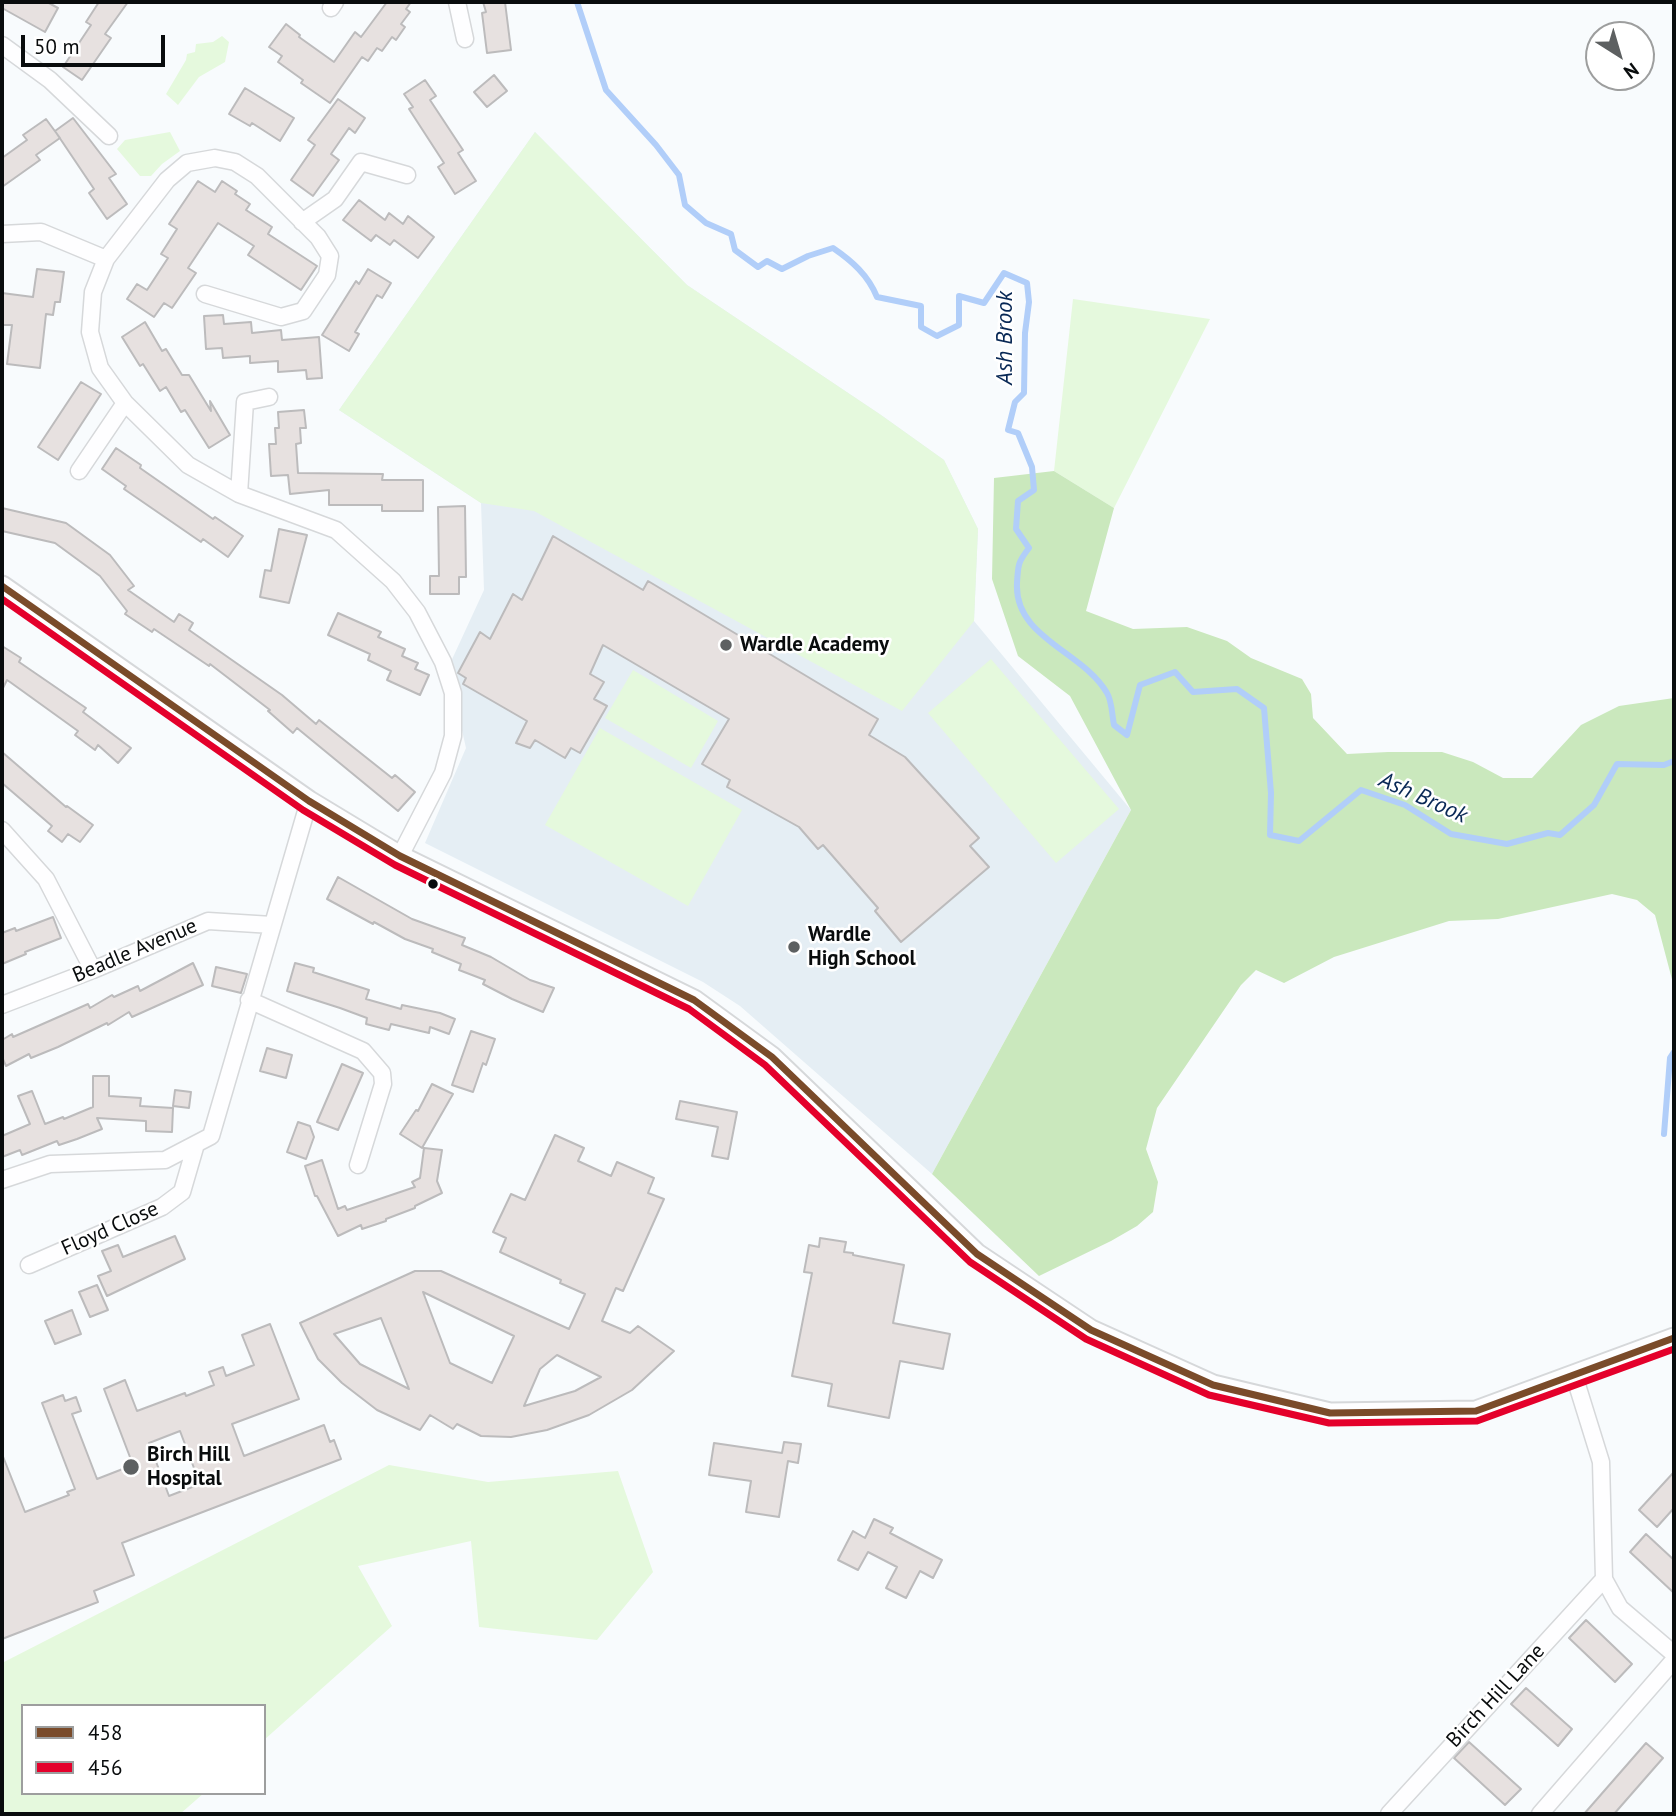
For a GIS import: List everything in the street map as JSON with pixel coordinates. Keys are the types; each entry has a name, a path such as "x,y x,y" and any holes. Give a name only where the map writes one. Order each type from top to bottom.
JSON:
{"street":[{"path":"457,2 465,39"},
{"path":"2,45 50,80 109,136"},
{"path":"205,294 281,317 303,311 327,275 330,256 318,237 257,176 235,162 215,158 187,163 167,180 106,259 93,292 90,332 100,368 125,403 188,466 239,494 336,530 393,581 416,612 443,662 453,693 453,736 443,773 400,856"},
{"path":"302,222 335,199 361,162 407,175"},
{"path":"2,234 41,232 106,259"},
{"path":"239,494 245,402 269,397"},
{"path":"79,471 125,403"},
{"path":"2,586 309,802 400,856 694,1000 772,1057 977,1254 1091,1330 1213,1385 1331,1413 1476,1411 1674,1338"},
{"path":"2,1180 50,1164 165,1160 211,1136 309,802"},
{"path":"2,830 46,879 93,970"},
{"name":"Beadle Avenue","path":"2,1005 93,970 208,920 272,925"},
{"path":"249,1000 363,1051 382,1073 383,1084 358,1165"},
{"name":"Floyd Close","path":"29,1265 162,1207 182,1192 196,1144"},
{"path":"1574,1375 1601,1462 1604,1579 1620,1608 1674,1654"},
{"name":"Birch Hill Lane","path":"1389,1814 1604,1579"},
{"path":"1540,1814 1674,1660"}],"shaded area":[{"name":"Wardle Academy","path":"535,132 687,285 944,460 978,529 974,621 1131,810 932,1174 740,1006 703,982 425,843 466,748 448,668 484,590 481,503 339,410"}],"green space":[{"path":"222,36 229,42 225,62 199,77 178,105 166,94 187,54 195,52 196,44 213,42"},
{"path":"170,132 180,151 151,176 140,176 117,149 125,140"},
{"path":"535,132 687,285 944,460 978,529 974,621 902,711 534,511 481,503 339,410"},
{"path":"1073,299 1210,319 1114,508 1054,471"},
{"path":"1054,471 1114,508 1086,611 1133,629 1187,627 1227,641 1251,658 1302,679 1311,694 1313,718 1347,754 1442,752 1473,762 1503,778 1532,778 1581,725 1619,706 1674,698 1674,987 1655,915 1637,900 1612,894 1498,919 1449,921 1334,957 1284,983 1256,970 1241,985 1157,1108 1146,1149 1158,1182 1153,1212 1137,1226 1111,1241 1039,1276 932,1174 1131,810 1070,696 1018,656 992,579 994,478"},
{"path":"991,659 1119,809 1056,863 928,713"},
{"path":"633,670 718,721 691,768 605,718"},
{"path":"600,728 742,810 688,906 545,825"},
{"path":"389,1465 488,1482 618,1471 653,1572 597,1640 479,1627 471,1541 358,1566 392,1626 266,1738 266,1704 21,1704 21,1795 202,1795 180,1814 2,1814 2,1663"}],"building":[{"path":"2,2 47,2 58,8 45,32 2,8"},
{"path":"99,2 128,2 105,34 111,38 82,80 63,67 91,25 86,22"},
{"path":"387,2 411,2 406,9 410,12 401,24 405,27 396,40 392,37 382,51 377,48 368,61 362,57 330,103 301,83 303,80 278,62 282,56 269,47 286,24 300,35 299,37 334,62 355,32 361,37"},
{"path":"483,2 505,2 511,50 487,53 482,13 486,12"},
{"path":"494,75 507,91 487,107 474,92"},
{"path":"425,80 436,96 430,100 463,150 458,153 476,181 455,194 438,167 444,163 409,109 413,107 404,94"},
{"path":"245,88 294,118 280,141 252,123 250,126 229,114"},
{"path":"338,99 365,118 355,133 349,128 331,154 339,160 313,196 291,180 315,145 308,140"},
{"path":"73,118 116,174 109,178 127,204 107,219 89,193 94,189 55,131"},
{"path":"46,119 60,138 36,155 40,160 2,187 2,158 27,140 23,135"},
{"path":"198,181 215,192 222,181 237,191 235,194 250,204 246,210 272,227 268,234 317,266 301,290 248,255 254,246 218,223 188,268 196,273 172,308 164,303 154,317 127,299 137,284 147,290 168,258 161,254 177,229 169,224"},
{"path":"359,200 385,220 389,213 403,224 408,216 434,237 418,258 394,240 390,245 376,235 371,241 343,220"},
{"path":"37,269 64,272 60,302 55,302 53,315 46,314 40,368 7,364 12,325 2,325 2,293 33,297"},
{"path":"368,269 391,283 382,298 377,295 355,332 359,334 349,351 322,335 356,281 359,284"},
{"path":"223,315 224,324 251,322 252,333 281,330 282,340 319,337 322,378 307,379 306,370 278,372 278,361 250,363 250,356 223,358 222,348 206,349 204,316"},
{"path":"145,322 162,351 166,349 182,375 189,375 211,411 210,401 230,435 209,448 185,410 181,412 166,387 160,391 143,364 140,366 122,337"},
{"path":"81,382 101,394 58,460 38,447"},
{"path":"304,410 306,428 300,428 301,443 296,444 298,473 383,474 382,480 423,480 423,511 382,511 382,505 329,505 329,490 290,494 288,475 271,476 269,444 276,444 278,412"},
{"path":"116,448 213,519 215,517 243,536 228,557 203,539 201,542 124,489 126,486 102,469"},
{"path":"465,506 466,577 459,577 459,594 430,594 430,576 439,576 438,507"},
{"path":"2,508 66,523 110,555 134,586 128,590 174,622 179,614 193,623 189,630 282,695 316,724 319,720 392,778 395,775 415,792 398,811 297,728 293,733 268,711 270,710 210,664 209,666 154,629 152,632 125,614 127,611 100,576 55,543 2,531"},
{"path":"279,529 307,535 289,603 260,597 265,570 271,571"},
{"path":"553,536 643,590 648,581 878,719 869,735 905,757 979,838 970,846 989,867 901,942 875,911 878,908 823,845 818,849 799,827 727,787 730,780 702,764 729,719 603,645 590,674 604,682 594,699 607,706 580,753 571,748 565,758 535,740 530,748 516,743 527,721 463,684 466,678 458,673 480,632 490,639 513,594 522,600"},
{"path":"338,613 381,632 378,637 405,649 402,656 418,663 415,669 429,675 420,695 387,680 391,671 368,660 370,654 328,635"},
{"path":"2,646 21,658 19,662 86,708 83,712 131,748 118,763 98,745 95,750 75,735 78,731 7,680 2,690"},
{"path":"2,752 66,807 93,825 80,842 68,834 62,842 48,831 52,826 2,783"},
{"path":"338,877 412,919 465,938 462,945 491,957 530,980 554,988 543,1012 483,984 485,980 459,970 461,964 432,952 433,949 405,939 374,922 373,924 327,899"},
{"path":"53,917 61,938 2,964 2,933 15,928 16,931"},
{"path":"193,963 203,985 132,1017 129,1012 108,1025 107,1023 58,1047 31,1058 29,1054 6,1066 2,1057 2,1040 12,1034 13,1037 88,1004 90,1008 112,995 114,997 138,986 140,991"},
{"path":"295,963 314,968 313,972 369,990 366,999 401,1009 402,1005 440,1013 455,1019 449,1034 430,1027 429,1033 391,1024 389,1030 366,1024 367,1018 287,991"},
{"path":"216,967 247,974 241,993 212,986"},
{"path":"471,1031 495,1039 473,1092 452,1085"},
{"path":"267,1048 292,1055 286,1078 260,1071"},
{"path":"342,1064 363,1073 338,1130 317,1122"},
{"path":"93,1076 109,1076 109,1096 141,1098 140,1106 173,1108 172,1132 146,1131 146,1121 97,1118 102,1129 59,1145 57,1141 22,1155 20,1150 2,1157 2,1136 30,1124 18,1096 32,1091 45,1124 63,1117 64,1119 93,1107"},
{"path":"432,1084 453,1094 422,1148 400,1134 416,1110 418,1111"},
{"path":"175,1090 191,1092 189,1108 173,1106"},
{"path":"680,1101 737,1112 728,1159 712,1156 718,1127 676,1119"},
{"path":"298,1122 310,1126 314,1137 306,1159 287,1152"},
{"path":"555,1135 584,1148 578,1161 611,1176 617,1162 654,1178 648,1193 664,1199 623,1291 616,1288 602,1321 630,1333 638,1326 674,1351 632,1390 589,1415 547,1430 511,1437 481,1436 457,1424 453,1429 430,1415 420,1430 377,1410 342,1383 318,1359 300,1323 415,1271 441,1271 569,1329 585,1294 500,1252 506,1238 493,1232 511,1194 525,1200","holes":["423,1292 514,1336 492,1383 450,1363","381,1318 409,1389 360,1364 334,1334","557,1355 601,1377 575,1391 524,1406 540,1369"]},
{"path":"424,1148 442,1150 437,1181 442,1193 386,1221 362,1229 361,1225 338,1236 315,1196 305,1166 322,1160 338,1209 345,1206 347,1210 415,1187 412,1182 420,1178"},
{"path":"175,1236 185,1259 107,1296 98,1276 111,1271 102,1251 118,1245 123,1257"},
{"path":"820,1238 846,1242 844,1252 853,1255 904,1265 893,1323 950,1334 943,1369 900,1361 889,1418 828,1406 832,1384 792,1376 812,1273 804,1272 809,1245 819,1247"},
{"path":"97,1285 108,1310 90,1317 79,1292"},
{"path":"72,1310 81,1334 55,1344 45,1321"},
{"path":"270,1324 299,1399 232,1424 244,1456 324,1425 330,1442 334,1440 341,1459 122,1543 134,1575 94,1591 98,1602 2,1639 2,1454 25,1512 69,1495 67,1492 75,1489 42,1403 63,1395 65,1401 76,1397 81,1411 72,1414 97,1479 133,1465 104,1389 125,1380 137,1411 185,1393 186,1396 214,1385 209,1372 223,1367 226,1376 254,1365 242,1335","holes":["180,1431 200,1484 169,1496 149,1443"]},
{"path":"784,1442 801,1444 798,1463 788,1461 779,1517 746,1512 751,1481 709,1475 714,1443 782,1453"},
{"path":"1674,1472 1674,1508 1657,1527 1639,1510"},
{"path":"874,1519 893,1528 890,1533 942,1560 933,1578 920,1571 906,1598 886,1588 897,1567 868,1552 858,1570 838,1560 853,1531 865,1538"},
{"path":"1646,1534 1674,1560 1674,1593 1630,1552"},
{"path":"1586,1620 1632,1664 1615,1682 1569,1638"},
{"path":"1526,1688 1572,1729 1558,1746 1511,1704"},
{"path":"1469,1742 1521,1789 1505,1805 1454,1758"},
{"path":"1646,1743 1663,1758 1614,1814 1584,1814"}],"waterway":[{"name":"Ash Brook","path":"577,2 606,90 679,175 685,205 706,223 731,234 735,250 758,267 767,261 782,269 808,256 833,248 859,269 877,297 921,306 921,327 937,336 959,325 959,296 984,303 1004,273 1027,283 1029,302 1025,333 1024,393 1015,402 1008,430 1018,433 1032,467 1034,490 1018,501 1016,529 1029,548 1018,568 1019,602 1026,617 1038,631 1096,678 1109,696 1114,725 1127,735 1140,685 1175,672 1193,692 1237,689 1264,708 1271,793 1270,835 1299,841 1361,790 1405,805 1451,834 1507,844 1548,833 1560,835 1594,805 1617,764 1664,765 1674,761"},
{"name":"Ash Brook","path":"1664,1134 1670,1058 1674,1052"}],"transit line":[{"name":"458","path":"2,586 309,801 400,856 694,1000 772,1057 977,1254 1091,1330 1213,1385 1330,1413 1476,1411 1674,1338"},
{"name":"456","path":"2,599 303,810 395,865 689,1009 765,1065 970,1262 1086,1339 1209,1395 1329,1423 1477,1421 1674,1349"}],"place":[{"name":"Wardle Academy","path":"726,645"},
{"name":"Wardle High School","path":"794,947"},
{"name":"Birch Hill Hospital","path":"131,1467"}]}
